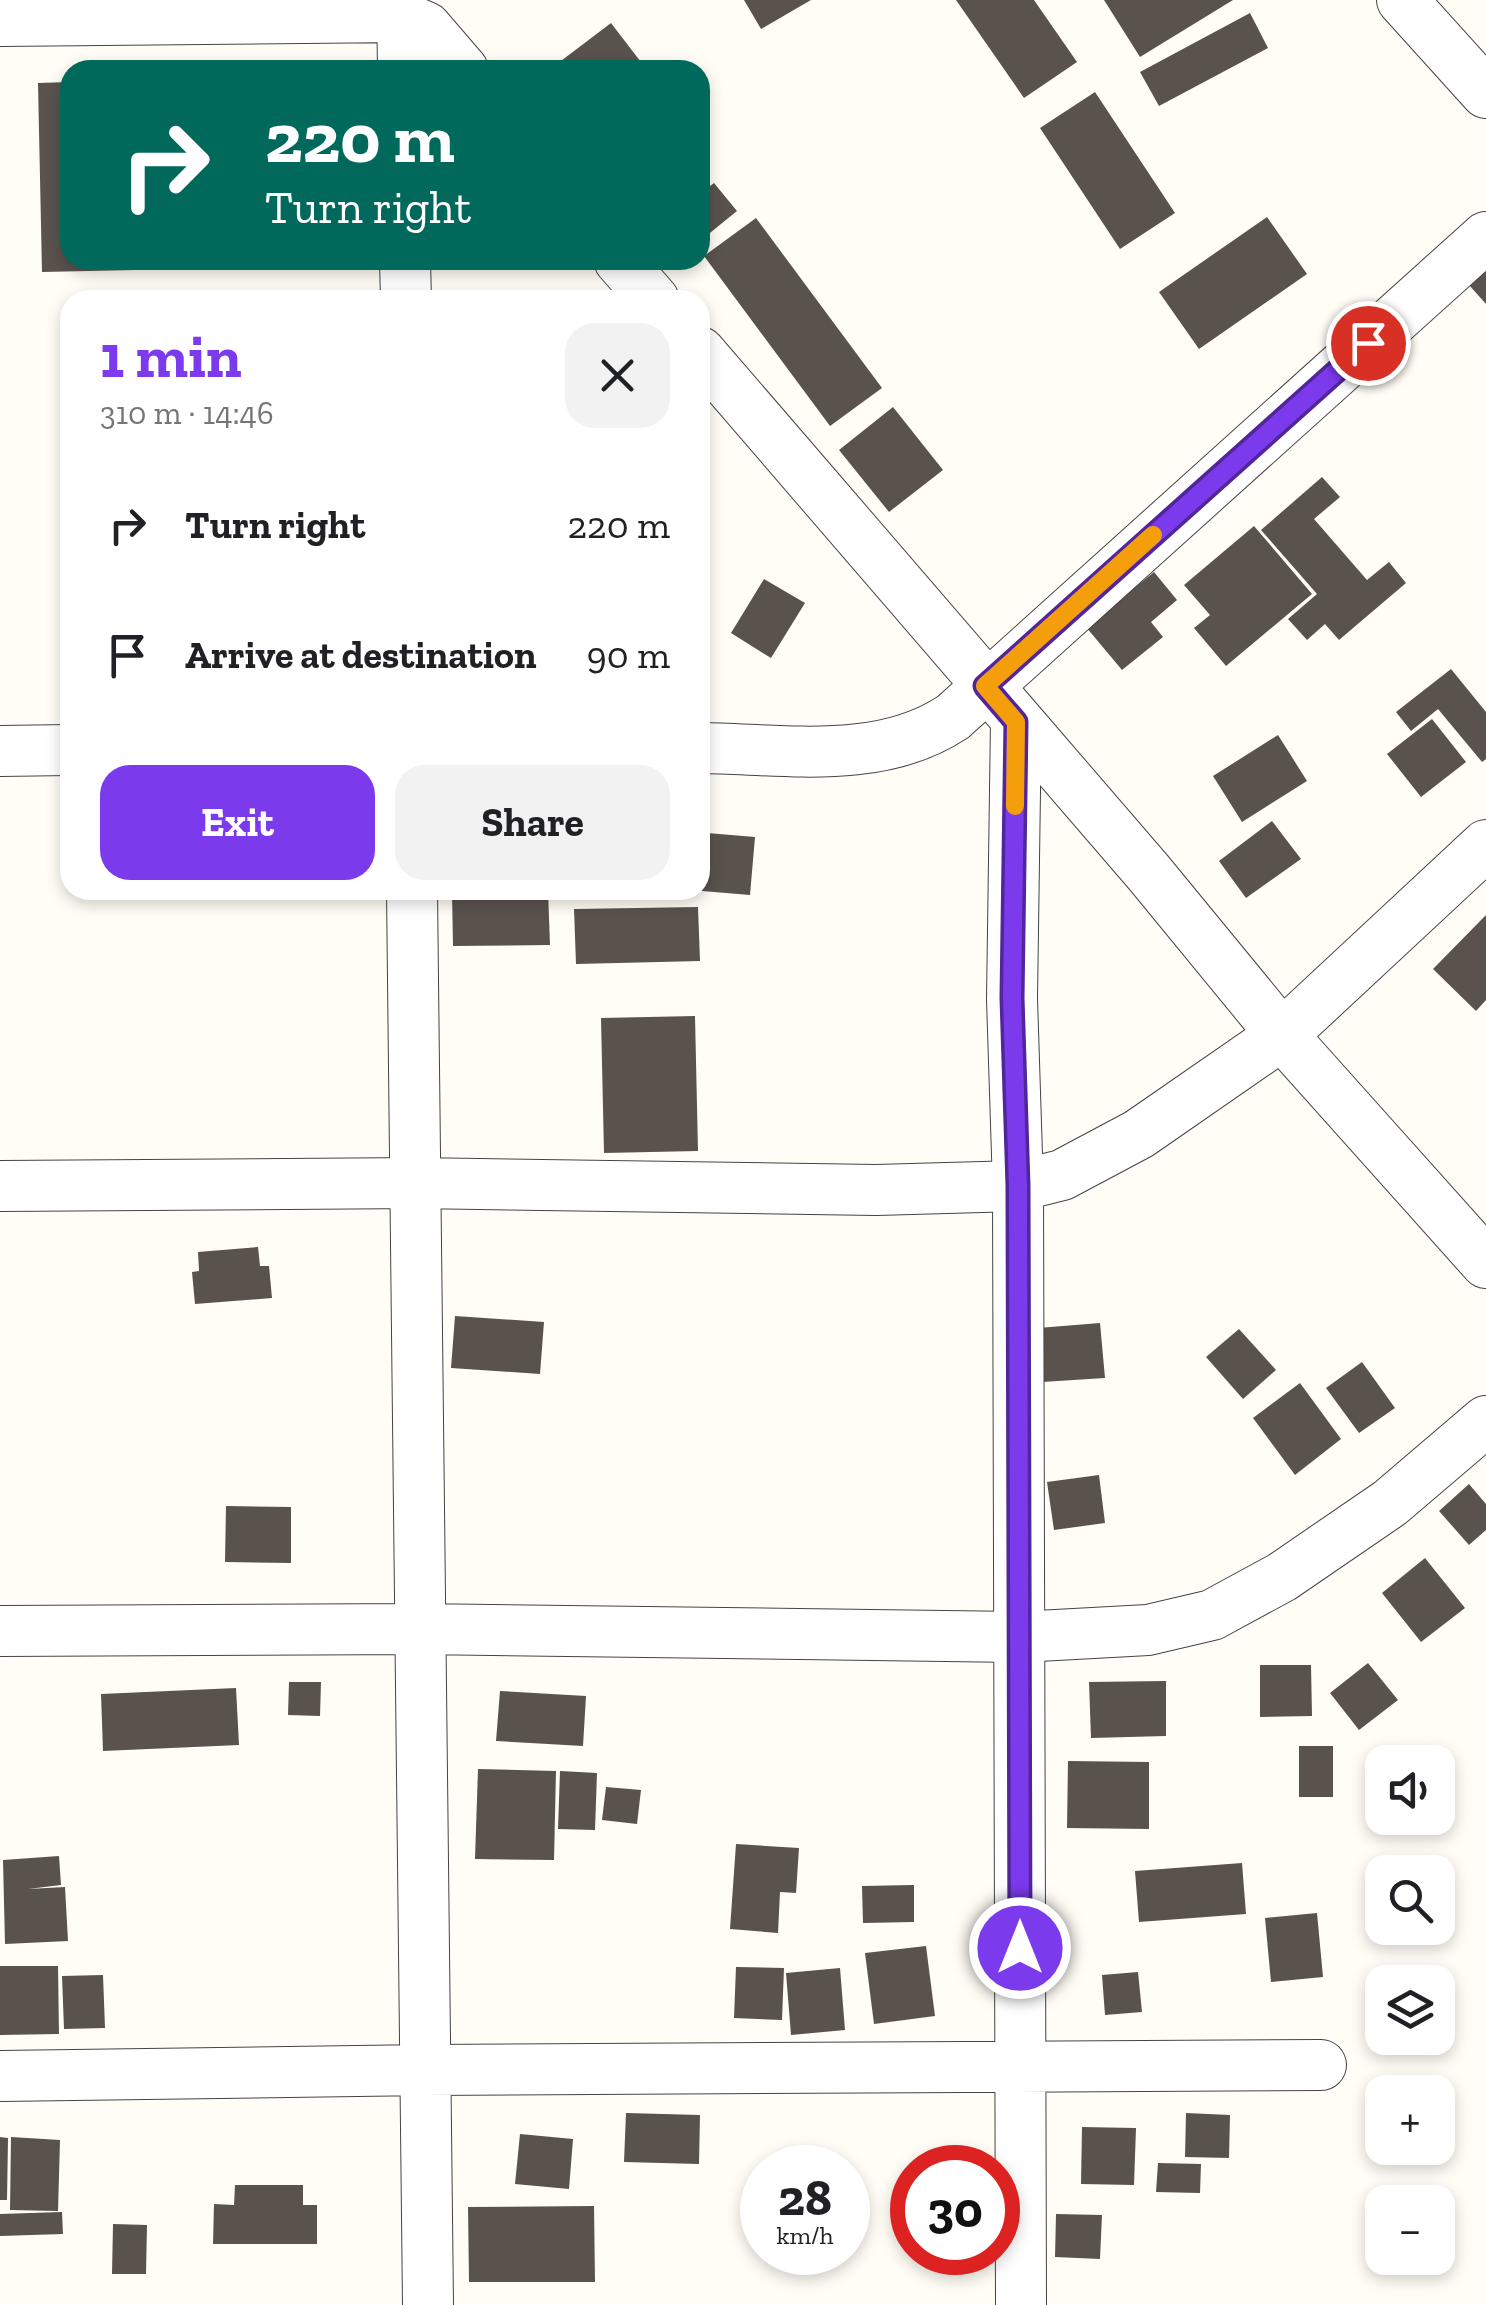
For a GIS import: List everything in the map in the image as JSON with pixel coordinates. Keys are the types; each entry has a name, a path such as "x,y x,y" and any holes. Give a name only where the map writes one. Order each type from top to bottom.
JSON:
{"street":[{"path":"1402,0 1486,93"},
{"path":"0,21 422,11"},
{"path":"406,60 422,11"},
{"path":"422,11 456,60"},
{"path":"710,748 872,750 932,731 954,717 1000,704 1486,237"},
{"path":"628,270 646,290"},
{"path":"710,364 1149,873 1282,1036 1486,1263"},
{"path":"1000,704 1018,1186 1022,2305"},
{"path":"0,751 60,750"},
{"path":"0,1186 416,1183 876,1190 1018,1186 1062,1175 1139,1134 1282,1036 1486,845"},
{"path":"412,900 428,2305"},
{"path":"0,1632 420,1629 1020,1637 1148,1630 1212,1615 1282,1576 1390,1503 1486,1421"},
{"path":"0,2076 1322,2065"}],"building":[{"path":"744,0 811,0 761,29"},
{"path":"956,0 1034,0 1077,62 1024,98"},
{"path":"1104,0 1233,0 1140,57"},
{"path":"1250,13 1268,48 1159,106 1140,72"},
{"path":"611,23 639,60 562,60"},
{"path":"60,82 60,270 135,270 42,272 38,83"},
{"path":"1095,92 1175,213 1120,249 1040,128"},
{"path":"714,183 737,211 710,233 710,186"},
{"path":"1267,217 1307,274 1199,349 1159,292"},
{"path":"756,218 882,388 830,426 710,264 710,252"},
{"path":"1486,270 1486,304 1469,285"},
{"path":"893,407 943,470 889,512 839,450"},
{"path":"1322,477 1340,497 1314,519 1367,580 1389,562 1406,583 1339,640 1325,624 1307,640 1288,619 1317,594 1261,530"},
{"path":"1254,526 1312,594 1226,666 1194,628 1210,615 1184,585"},
{"path":"1154,572 1177,600 1151,622 1163,637 1122,670 1086,627"},
{"path":"764,579 805,603 771,658 731,633"},
{"path":"1451,669 1486,712 1486,759 1482,762 1438,709 1411,731 1396,712"},
{"path":"1432,719 1466,762 1421,797 1387,754"},
{"path":"1278,735 1307,781 1242,822 1213,776"},
{"path":"1272,821 1301,859 1246,898 1219,861"},
{"path":"710,833 755,837 750,895 710,892"},
{"path":"452,900 548,900 550,945 453,946"},
{"path":"698,907 700,961 576,964 574,909"},
{"path":"1486,915 1486,1000 1476,1011 1433,969"},
{"path":"695,1016 698,1151 604,1153 601,1018"},
{"path":"258,1247 260,1266 269,1266 272,1298 195,1304 192,1272 199,1271 198,1252"},
{"path":"455,1316 544,1322 540,1374 451,1368"},
{"path":"1100,1323 1105,1378 1042,1382 1038,1328"},
{"path":"1239,1329 1276,1370 1243,1399 1206,1357"},
{"path":"1362,1362 1395,1408 1359,1433 1326,1388"},
{"path":"1300,1383 1341,1439 1295,1475 1253,1418"},
{"path":"1099,1475 1105,1523 1054,1530 1047,1482"},
{"path":"1469,1484 1486,1504 1486,1530 1469,1545 1439,1511"},
{"path":"226,1506 291,1507 291,1563 225,1562"},
{"path":"1425,1558 1465,1608 1421,1642 1382,1593"},
{"path":"1368,1663 1398,1700 1359,1730 1330,1693"},
{"path":"1260,1665 1311,1665 1312,1716 1260,1717"},
{"path":"1166,1681 1166,1736 1091,1738 1089,1682"},
{"path":"289,1682 321,1682 320,1716 288,1715"},
{"path":"236,1688 239,1745 103,1751 101,1694"},
{"path":"500,1691 586,1696 583,1746 496,1741"},
{"path":"1299,1746 1333,1746 1333,1797 1299,1797"},
{"path":"1068,1761 1149,1762 1149,1829 1067,1828"},
{"path":"478,1769 556,1771 554,1860 475,1859"},
{"path":"560,1771 597,1773 595,1830 558,1829"},
{"path":"606,1787 641,1790 637,1824 602,1820"},
{"path":"736,1844 799,1848 796,1893 780,1892 778,1933 730,1929"},
{"path":"59,1856 61,1885 28,1889 65,1887 68,1941 5,1944 3,1860"},
{"path":"1242,1863 1246,1914 1139,1922 1135,1871"},
{"path":"914,1885 914,1922 863,1923 862,1886"},
{"path":"1317,1913 1323,1977 1271,1982 1265,1918"},
{"path":"926,1946 935,2016 874,2024 865,1953"},
{"path":"0,1966 58,1966 59,2034 0,2035"},
{"path":"736,1967 784,1968 782,2020 734,2018"},
{"path":"840,1968 845,2030 791,2035 786,1973"},
{"path":"1138,1972 1142,2012 1105,2015 1102,1975"},
{"path":"103,1975 105,2028 64,2029 62,1976"},
{"path":"626,2113 700,2115 699,2164 624,2162"},
{"path":"1186,2113 1230,2115 1229,2158 1185,2157"},
{"path":"1082,2127 1136,2128 1134,2185 1081,2184"},
{"path":"520,2134 573,2139 569,2189 515,2184"},
{"path":"0,2137 8,2138 7,2200 0,2200"},
{"path":"11,2137 60,2140 58,2211 10,2210"},
{"path":"1158,2163 1201,2164 1200,2193 1156,2192"},
{"path":"235,2185 303,2185 303,2205 317,2205 317,2244 213,2244 214,2204 234,2205"},
{"path":"594,2206 595,2282 469,2282 468,2207"},
{"path":"62,2212 63,2234 0,2236 0,2214"},
{"path":"1056,2214 1102,2215 1100,2259 1055,2257"},
{"path":"113,2224 147,2225 146,2274 112,2274"}],"slow traffic":[{"path":"1015,806 1016,722 985,686 1153,535"}],"route":[{"path":"1020,1948 1018,1186 1012,998 1016,722 985,686 1368,343"}]}
